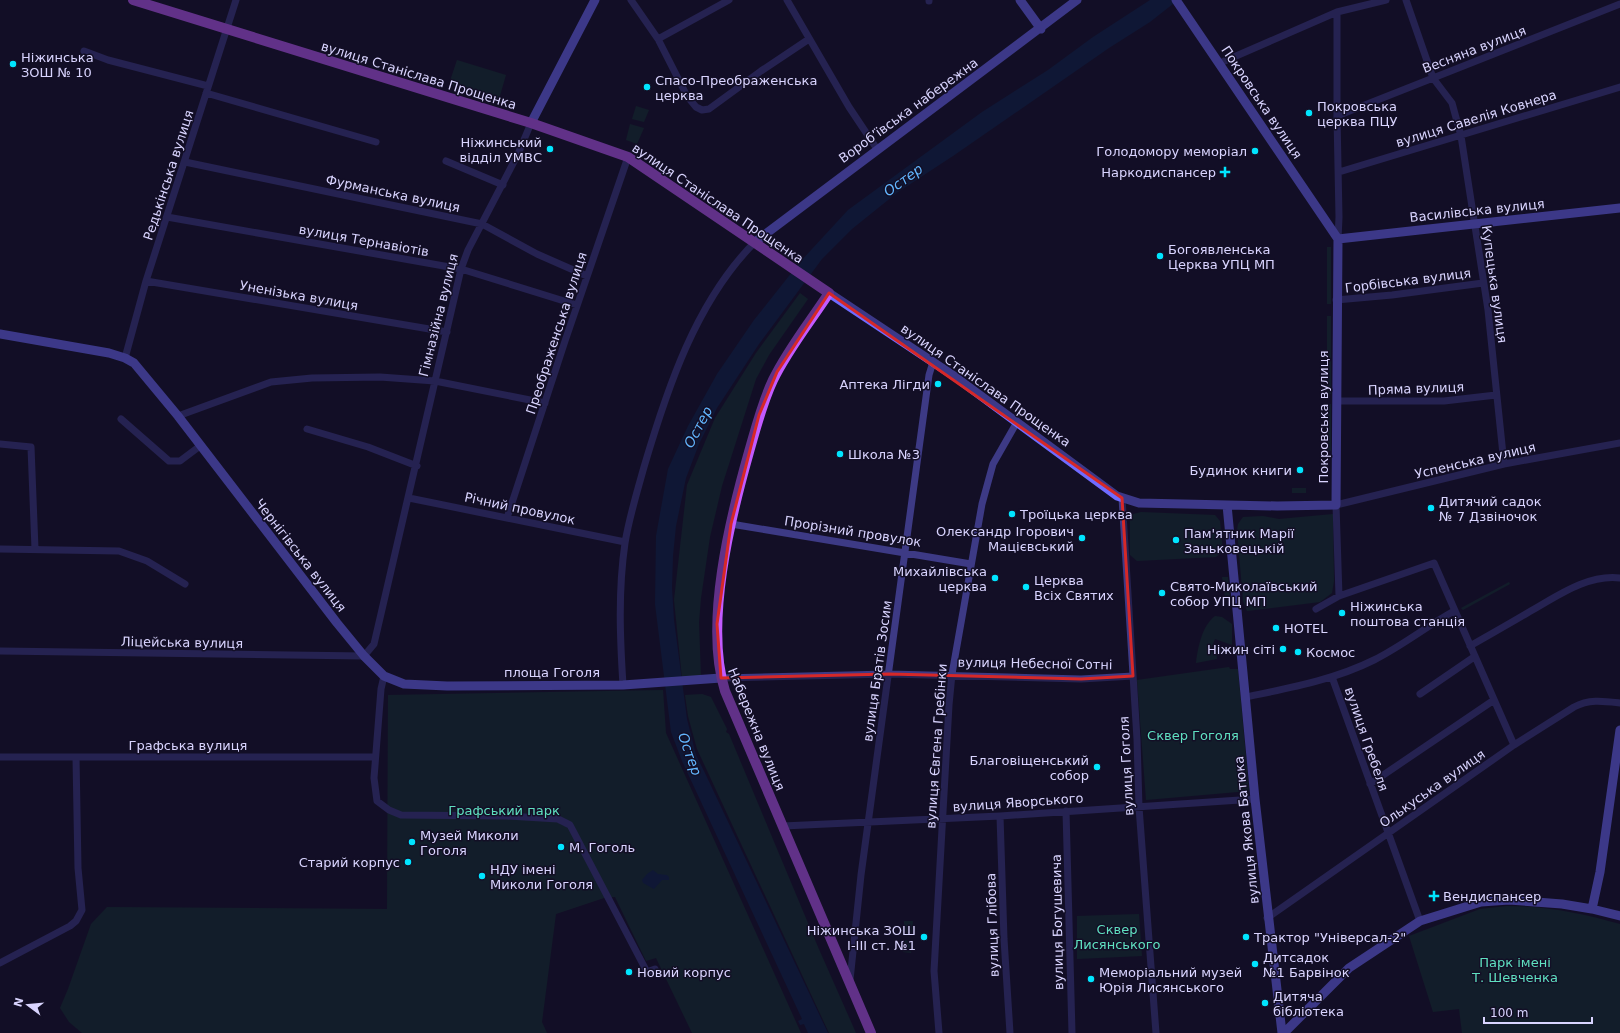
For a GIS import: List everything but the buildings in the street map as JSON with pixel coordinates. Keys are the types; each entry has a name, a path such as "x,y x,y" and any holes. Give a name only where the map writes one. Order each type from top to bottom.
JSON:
{"main road":[{"name":"вулиця Станіслава Прощенка","path":"133,0 226,30 531,123 592,143 628,157 829,293"},
{"name":"Набережна вулиця","path":"829,293 787,356 767,394 740,483 731,524 717,624 717,649 721,678 871,1033"}],"street":[{"name":"Редькінська вулиця","path":"125,358 146,281 236,0"},
{"name":"Гімназійна вулиця","path":"364,656 374,644 417,466 461,270 468,250 503,185 531,123 595,0"},
{"path":"631,0 658,39 687,96 696,107 702,110 709,109 809,39"},
{"path":"658,39 728,0"},
{"path":"786,0 849,107 877,150"},
{"path":"1020,0 1041,29"},
{"name":"Воробʼївська набережна","path":"755,242 1041,29 1077,0"},
{"name":"Покровська вулиця","path":"1176,0 1338,239"},
{"path":"1220,63 1337,12 1386,0"},
{"name":"Купецька вулиця","path":"1406,0 1433,78 1452,102 1461,136 1488,310 1504,464"},
{"name":"Весняна вулиця","path":"1337,116 1620,4"},
{"name":"Покровська вулиця","path":"1337,12 1337,116 1339,172 1336,300 1336,505 1339,596"},
{"path":"84,52 376,142"},
{"name":"вулиця Савелія Ковнера","path":"1339,172 1620,87"},
{"name":"Преображенська вулиця","path":"508,518 577,305 628,157"},
{"path":"446,161 503,185"},
{"name":"Фурманська вулиця","path":"185,162 482,224 537,254 587,276"},
{"name":"Василівська вулиця","path":"1338,239 1620,208"},
{"name":"вулиця Тернавіотів","path":"167,217 461,270 577,305"},
{"path":"623,685 620,614 625,542 654,435 688,347 714,297 746,252 755,242"},
{"name":"Уненізька вулиця","path":"146,281 447,332"},
{"name":"Горбівська вулиця","path":"1336,300 1392,295 1483,283"},
{"name":"вулиця Станіслава Прощенка","path":"829,293 933,362 1122,498"},
{"name":"Чернігівська вулиця","path":"0,334 109,353 125,358 134,363 178,416 364,656 384,676"},
{"name":"вулиця Братів Зосим","path":"849,983 861,875 870,822 929,375 933,362"},
{"path":"178,416 271,382 292,379 380,377 435,381 545,403"},
{"name":"Пряма вулиця","path":"1337,401 1444,401 1496,395"},
{"path":"121,420 169,461 180,461 200,446"},
{"name":"вулиця Євгена Гребінки","path":"938,1033 934,971 946,738 952,674 982,504 993,464 1017,422"},
{"path":"307,429 368,446 417,466"},
{"name":"Успенська вулиця","path":"1336,505 1504,464 1620,443"},
{"path":"0,444 31,447 35,549"},
{"name":"Річний провулок","path":"409,498 625,542"},
{"path":"1122,498 1139,503 1336,505"},
{"name":"вулиця Гоголя","path":"1122,498 1137,739 1139,807 1156,1033"},
{"name":"вулиця Якова Батюка","path":"1227,505 1255,799 1268,918 1283,1033"},
{"name":"Прорізний провулок","path":"731,524 971,564"},
{"path":"0,549 119,551 147,561 185,584"},
{"path":"1316,609 1339,596 1434,563 1474,657 1514,745"},
{"path":"1470,646 1567,591 1589,581 1605,577 1620,578"},
{"path":"1246,697 1332,677 1376,660 1454,611"},
{"name":"Ліцейська вулиця","path":"0,651 364,656"},
{"path":"1420,694 1474,657"},
{"name":"вулиця Небесної Сотні","path":"721,678 889,674 952,674 1081,679 1132,676"},
{"path":"384,676 381,689 374,771 377,801 389,810 401,815 507,816 558,819 566,821 570,825 647,972 655,969"},
{"name":"площа Гоголя","path":"384,676 404,684 414,685 623,685 648,682 721,678"},
{"name":"вулиця Гребеля","path":"1332,677 1420,921"},
{"path":"1370,784 1494,700"},
{"name":"Олькуська вулиця","path":"1268,918 1514,745 1582,703 1594,700 1620,703"},
{"path":"1592,908 1600,872 1620,730"},
{"name":"Графська вулиця","path":"0,757 375,758"},
{"path":"0,963 70,926 80,916 82,910 78,868 76,757"},
{"name":"вулиця Яворського","path":"783,826 1000,816 1255,799"},
{"name":"вулиця Богушевича","path":"1066,811 1072,1033"},
{"name":"вулиця Глібова","path":"1000,816 1004,939 1010,1033"},
{"path":"1283,1033 1349,968 1420,921 1469,905 1493,900 1530,901 1592,908 1620,916"}],"highlighted area":[{"path":"829,293 1122,498 1133,676 1081,679 889,674 721,678 717,624 731,524 759,415 777,372"}],"green space":[{"path":"457,60 506,75 499,99 449,84"},
{"path":"636,106 649,110 644,122 632,119"},
{"path":"630,124 644,128 637,144 626,140"},
{"path":"1327,247 1331,247 1331,304 1327,304"},
{"path":"800,293 808,299 769,355 756,379 722,486 710,537 701,598 699,622 701,678 682,678 674,600 687,485 715,418 756,353"},
{"path":"1327,316 1331,316 1331,394 1327,394"},
{"path":"1327,404 1331,404 1331,451 1327,450"},
{"path":"1292,488 1306,488 1306,493 1292,493"},
{"path":"1141,512 1215,515 1220,521 1223,551 1216,557 1137,561 1130,555 1130,515"},
{"path":"1333,514 1334,581 1332,593 1320,602 1247,611 1243,601 1237,530 1238,524 1243,517 1263,516 1279,519"},
{"path":"1222,577 1228,577 1230,598 1225,598"},
{"path":"1509,582 1510,584 1463,610 1461,608"},
{"path":"1215,616 1222,617 1232,624 1232,645 1215,639 1211,648 1216,650 1217,659 1196,663 1199,644 1204,631"},
{"name":"Сквер Гоголя","path":"1229,667 1230,669 1238,669 1249,791 1146,800 1137,680"},
{"name":"Графський парк","path":"663,690 666,733 801,1033 692,1033 656,958 646,961 615,897 604,898 556,914 542,1022 547,1033 82,1033 69,1022 60,1008 91,924 107,907 387,909 388,695"},
{"path":"702,694 711,697 727,729 726,732 729,734 818,947 856,1033 829,1033 697,749 688,716 685,695"},
{"name":"Парк імені Т. Шевченка","path":"1507,906 1536,907 1564,911 1620,924 1620,1033 1462,1033 1459,1009 1433,1012 1409,936 1480,909"},
{"name":"Сквер Лисянського","path":"1139,914 1142,956 1077,959 1077,916"},
{"path":"904,921 913,921 912,933 904,932"},
{"path":"903,940 912,941 911,953 903,952"}],"water":[{"name":"Остер","path":"1150,0 1178,0 1150,22 1109,48 953,156 898,192 852,229 822,259 759,344 717,408 699,444 686,478 676,526 672,588 674,620 687,719 696,755 828,1033 808,1033 804,1024 800,1025 798,1021 802,1019 682,761 671,732 655,604 656,536 668,469 688,426 717,374 754,320 800,262 848,210 982,112 1048,70 1093,37"},
{"path":"653,870 658,874 667,875 669,877 669,880 662,880 654,889 643,883 642,880"}],"place":[{"name":"Ніжинська ЗОШ № 10","path":"13,64"},
{"name":"Спасо-Преображенська церква","path":"647,87"},
{"name":"Покровська церква ПЦУ","path":"1309,113"},
{"name":"Ніжинський відділ УМВС","path":"550,149"},
{"name":"Голодомору меморіал","path":"1255,151"},
{"name":"Наркодиспансер","path":"1225,172"},
{"name":"Богоявленська Церква УПЦ МП","path":"1160,256"},
{"name":"Аптека Лігди","path":"938,384"},
{"name":"Школа №3","path":"840,454"},
{"name":"Будинок книги","path":"1300,470"},
{"name":"Дитячий садок № 7 Дзвіночок","path":"1431,508"},
{"name":"Троїцька церква","path":"1012,514"},
{"name":"Олександр Ігорович Мацієвський","path":"1082,538"},
{"name":"Пам'ятник Марії Заньковецькій","path":"1176,540"},
{"name":"Михайлівська церква","path":"995,578"},
{"name":"Церква Всіх Святих","path":"1026,587"},
{"name":"Свято-Миколаївський собор УПЦ МП","path":"1162,593"},
{"name":"Ніжинська поштова станція","path":"1342,613"},
{"name":"HOTEL","path":"1276,628"},
{"name":"Ніжин сіті","path":"1283,649"},
{"name":"Космос","path":"1298,652"},
{"name":"Благовіщенський собор","path":"1097,767"},
{"name":"Музей Миколи Гоголя","path":"412,842"},
{"name":"М. Гоголь","path":"561,847"},
{"name":"Старий корпус","path":"408,862"},
{"name":"НДУ імені Миколи Гоголя","path":"482,876"},
{"name":"Вендиспансер","path":"1434,896"},
{"name":"Ніжинська ЗОШ І-ІІІ ст. №1","path":"924,937"},
{"name":"Трактор \"Універсал-2\"","path":"1246,937"},
{"name":"Дитсадок №1 Барвінок","path":"1255,964"},
{"name":"Новий корпус","path":"629,972"},
{"name":"Меморіальний музей Юрія Лисянського","path":"1091,979"},
{"name":"Дитяча бібліотека","path":"1265,1003"}]}
